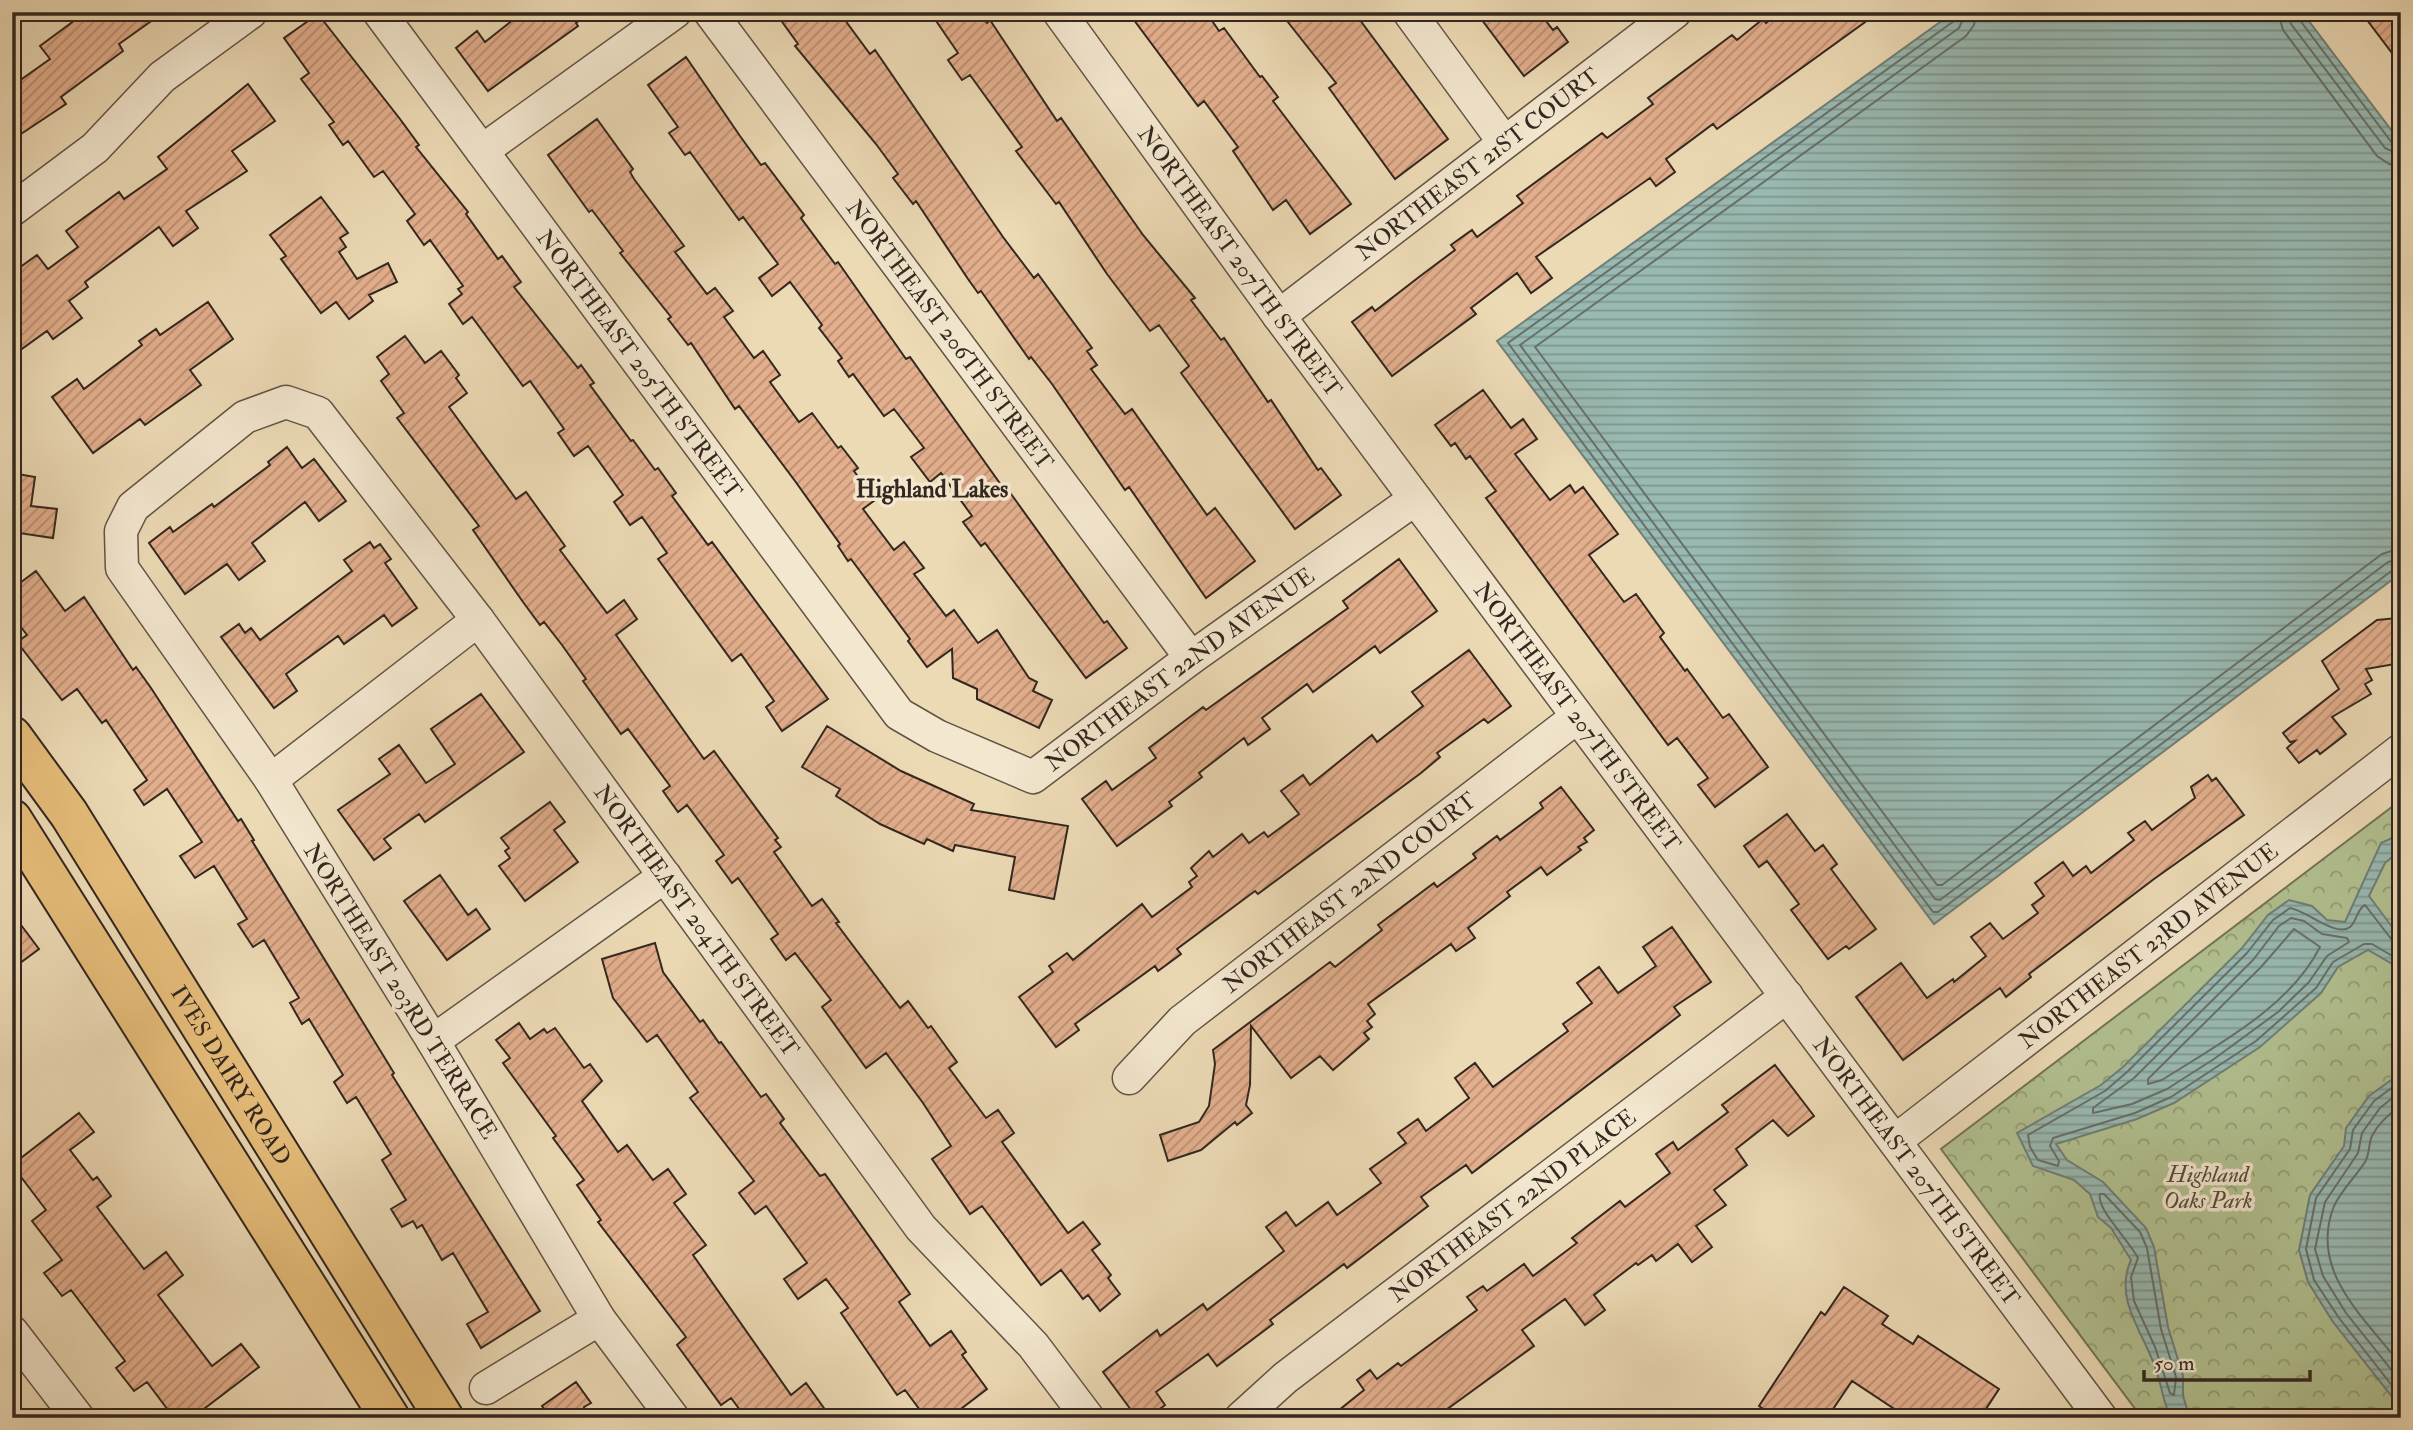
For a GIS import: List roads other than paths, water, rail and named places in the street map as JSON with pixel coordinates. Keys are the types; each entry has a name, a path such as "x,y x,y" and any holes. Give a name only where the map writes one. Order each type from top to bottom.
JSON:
{"main road":[{"name":"IVES DAIRY ROAD","path":"12,736 69,814 444,1418"},
{"name":"IVES DAIRY ROAD","path":"12,819 390,1418"}],"street":[{"path":"12,210 95,148 162,77 251,12"},
{"name":"NORTHEAST 205TH STREET","path":"379,12 899,714"},
{"path":"482,151 675,12"},
{"name":"NORTHEAST 206TH STREET","path":"710,12 1191,658"},
{"name":"NORTHEAST 207TH STREET","path":"1059,12 1279,316 2101,1418"},
{"path":"1409,12 1504,142"},
{"name":"NORTHEAST 21ST COURT","path":"1279,316 1675,12"},
{"name":"NORTHEAST 203RD TERRACE","path":"318,413 286,402 245,417 134,507 121,531 122,568 271,780 600,1318 673,1418"},
{"name":"NORTHEAST 204TH STREET","path":"318,413 478,620 921,1228 1033,1345 1088,1418"},
{"name":"NORTHEAST 22ND AVENUE","path":"899,714 937,736 1033,777 1191,658 1415,499"},
{"path":"271,780 478,620"},
{"name":"NORTHEAST 22ND COURT","path":"1129,1078 1182,1021 1577,717"},
{"name":"NORTHEAST 23RD AVENUE","path":"1895,1141 2401,750"},
{"path":"433,1041 665,876"},
{"name":"NORTHEAST 22ND PLACE","path":"1241,1418 1285,1378 1787,996"},
{"path":"486,1388 600,1318"},
{"path":"12,1332 78,1418"}],"water":[{"path":"1954,12 2302,12 2401,143 2401,573 1934,924 1497,341"},
{"path":"2401,834 2401,853 2397,853 2385,863 2369,896 2401,939 2401,969 2368,950 2338,967 2321,993 2260,1047 2174,1103 2137,1119 2056,1144 2067,1160 2103,1182 2146,1228 2154,1247 2168,1327 2183,1376 2183,1396 2190,1418 2171,1418 2151,1356 2128,1302 2126,1275 2131,1260 2111,1228 2098,1217 2090,1194 2074,1180 2033,1166 2017,1133 2101,1085 2123,1067 2242,948 2268,915 2289,900 2312,906 2327,920 2345,922 2381,843"},
{"path":"2401,1073 2401,1408 2333,1322 2308,1282 2299,1250 2310,1195 2344,1146 2346,1128 2369,1096"}],"district":[{"name":"Highland Lakes","path":"932,489"}],"park label":[{"name":"Highland Oaks Park","path":"2208,1187"}]}
